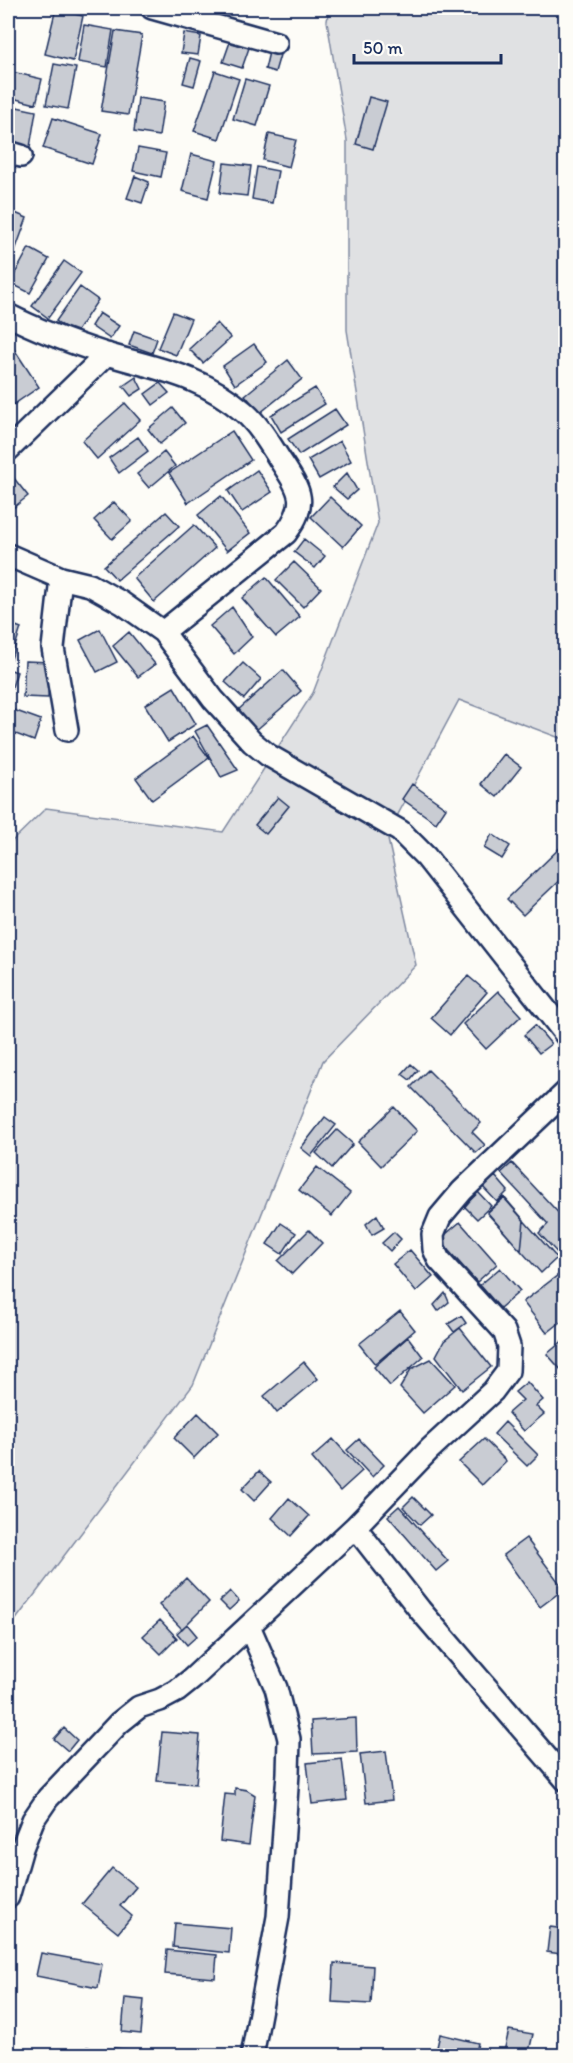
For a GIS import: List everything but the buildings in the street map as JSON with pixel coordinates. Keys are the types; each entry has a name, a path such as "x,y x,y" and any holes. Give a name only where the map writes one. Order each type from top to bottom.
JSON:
{"street":[{"path":"152,8 276,43"},
{"path":"8,315 56,337 107,354 181,374 203,384 244,412 261,431 292,479 300,496 297,517 286,533 163,632"},
{"path":"8,450 107,354"},
{"path":"8,555 61,578 90,585 123,603 163,632 213,699 252,742 268,755 400,831 426,857 566,1035"},
{"path":"61,578 53,648 67,730"},
{"path":"8,1897 22,1848 33,1820 48,1798 119,1723 139,1707 177,1691 249,1626 355,1527 430,1449 493,1390 508,1371 509,1346 504,1331 439,1260 434,1249 433,1234 440,1217 462,1191 566,1092"},
{"path":"355,1527 420,1610 566,1780"},
{"path":"249,1626 276,1688 289,1739 278,1917 252,2055"}],"shaded area":[{"path":"329,8 565,8 565,740 459,700 387,835 416,965 323,1061 193,1385 8,1630 8,845 46,808 223,832 313,693 378,523 347,330 347,140 327,21"}]}
